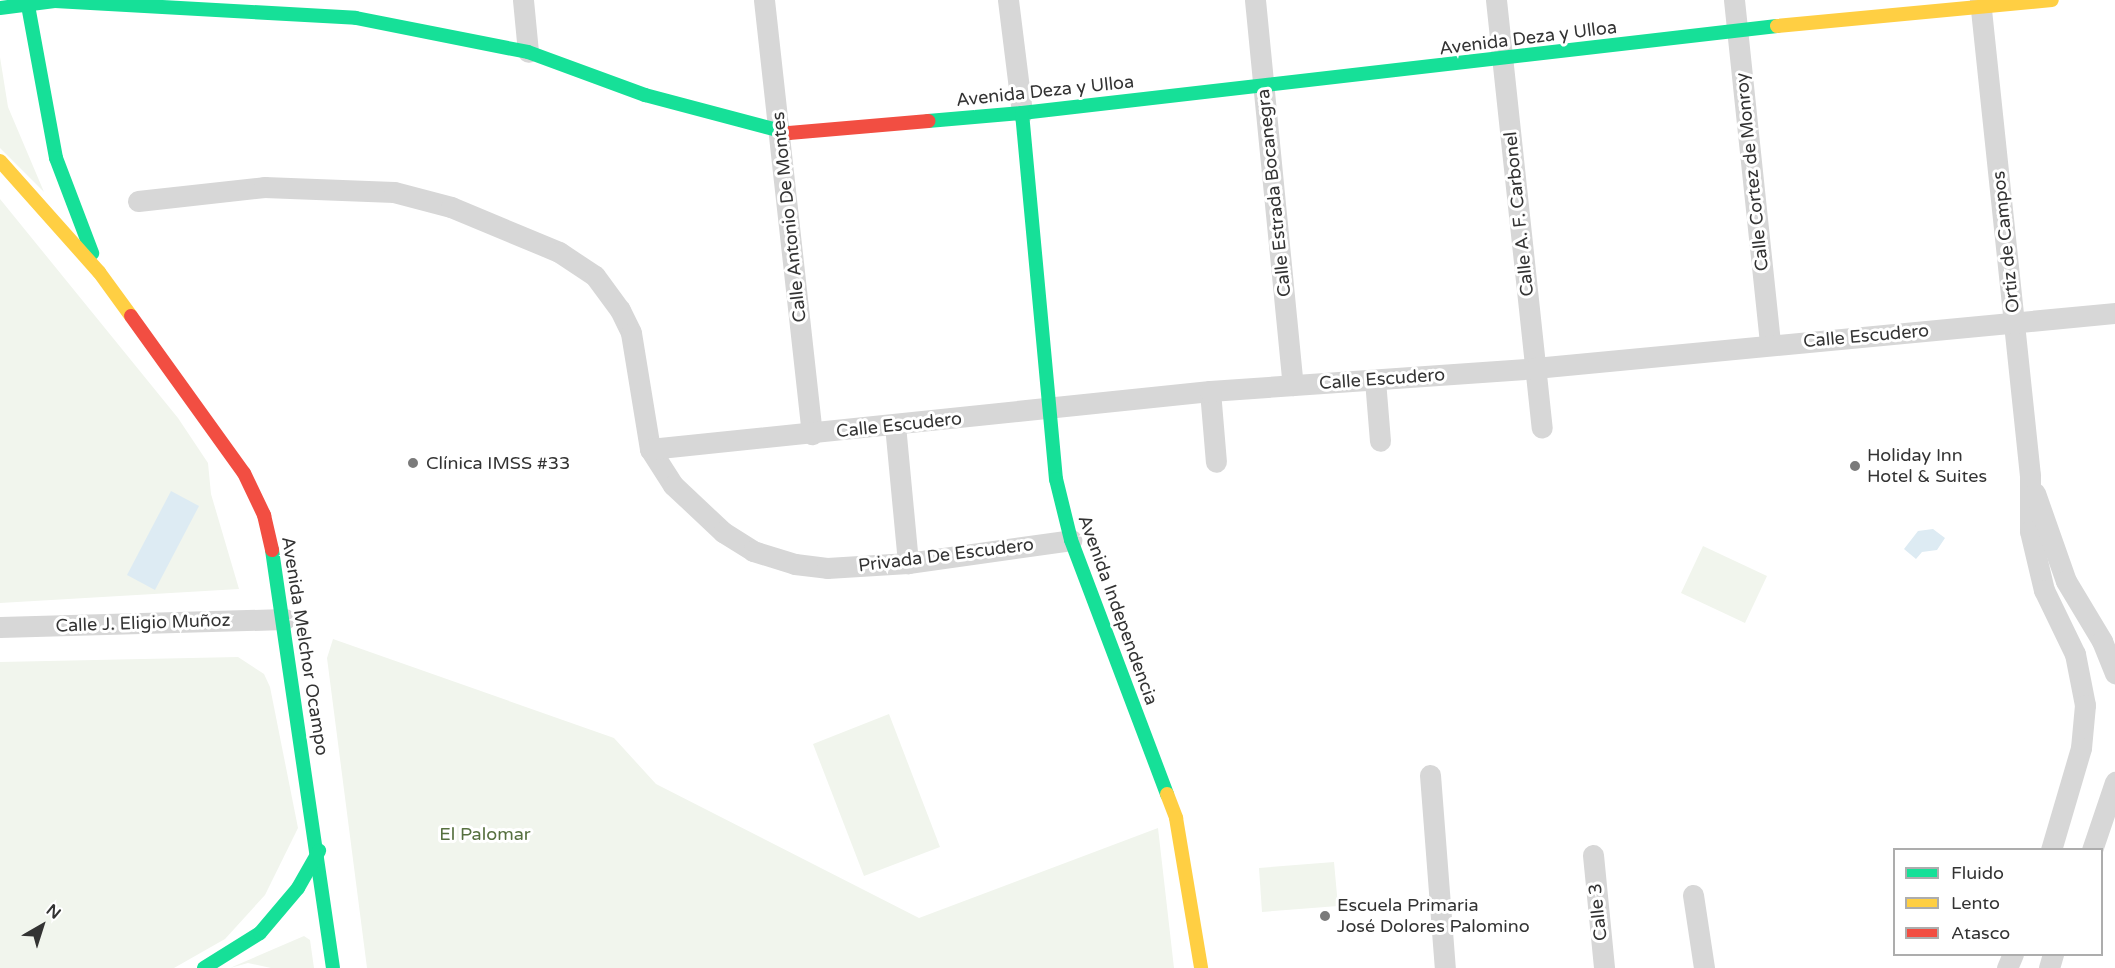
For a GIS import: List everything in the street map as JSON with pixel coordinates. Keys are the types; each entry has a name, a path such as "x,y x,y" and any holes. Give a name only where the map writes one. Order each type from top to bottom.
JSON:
{"main road":[{"name":"Avenida Deza y Ulloa","path":"0,8 53,1 162,10 284,5 528,52 645,95 781,134 1022,113 1263,84 1502,60 1737,30 1980,4 2052,0"},
{"path":"27,3 56,158 99,272"},
{"name":"Avenida Independencia","path":"1022,113 1047,409 1056,479 1071,540 1176,818 1201,968"},
{"path":"0,161 99,272"},
{"name":"Avenida Melchor Ocampo","path":"99,272 244,474 264,515 285,619 319,851 333,968"},
{"path":"204,968 260,933 298,888 319,851"}],"street":[{"path":"523,0 528,52"},
{"name":"Calle Antonio De Montes","path":"764,0 781,134 812,434"},
{"path":"1008,0 1022,113"},
{"name":"Calle Estrada Bocanegra","path":"1255,0 1293,385"},
{"name":"Calle A. F. Carbonel","path":"1496,0 1542,428"},
{"name":"Calle Cortez de Monroy","path":"1734,0 1770,344"},
{"name":"Ortiz de Campos","path":"1980,4 2030,475 2034,557 2075,654 2085,705 2082,737 2068,801 2051,848"},
{"path":"138,201 264,187 394,192 451,207 559,252 595,276 620,310 631,333 650,449"},
{"name":"Calle Escudero","path":"650,449 1210,391 1535,368 2115,313"},
{"path":"1376,380 1380,441"},
{"path":"1210,391 1216,462"},
{"path":"895,425 908,563"},
{"name":"Privada De Escudero","path":"650,449 673,485 699,512 753,551 795,564 827,568 908,563 1071,540"},
{"name":"Ortiz de Campos","path":"2030,475 2066,581 2108,640 2115,673"},
{"name":"Calle J. Eligio Muñoz","path":"0,627 285,619"},
{"path":"2068,639 2108,640"},
{"path":"1430,775 1445,968"},
{"path":"2092,848 2115,782"},
{"name":"Calle 3","path":"1593,855 1604,968"},
{"path":"1693,895 1704,968"}],"green space":[{"path":"0,57 8,107 44,192 0,148"},
{"path":"0,199 178,418 208,463 211,494 239,589 0,603"},
{"path":"1703,546 1767,576 1745,623 1681,593"},
{"name":"El Palomar","path":"333,639 614,738 656,784 919,918 1158,828 1174,968 367,968 327,658"},
{"path":"238,657 264,674 270,687 298,828 265,895 225,939 174,968 0,968 0,662"},
{"path":"889,714 940,847 864,876 813,744"},
{"path":"1334,862 1338,906 1262,912 1259,868"},
{"path":"304,936 310,940 314,968 271,968 248,963 230,968"}],"shaded area":[{"path":"171,491 199,506 155,590 127,575"},
{"path":"1933,529 1945,538 1937,550 1922,552 1916,559 1904,549 1918,531"}],"traffic: fast":[{"path":"27,0 56,158 92,253"},
{"path":"0,8 55,1 356,18 528,52 645,95 789,133"},
{"path":"1022,113 1777,26"},
{"path":"928,121 1022,113 1056,479 1071,540 1167,794"},
{"path":"272,550 333,968"},
{"path":"204,968 260,933 298,888 319,851"}],"traffic: slow":[{"path":"1777,26 2052,0"},
{"path":"0,161 99,272 131,316"},
{"path":"1167,794 1176,818 1201,968"}],"traffic: jam":[{"path":"789,133 928,121"},
{"path":"131,316 244,473 264,515 272,550"}],"place":[{"name":"Clínica IMSS #33","path":"413,463"},
{"name":"Holiday Inn Hotel & Suites","path":"1855,466"},
{"name":"Escuela Primaria José Dolores Palomino","path":"1325,916"}]}
